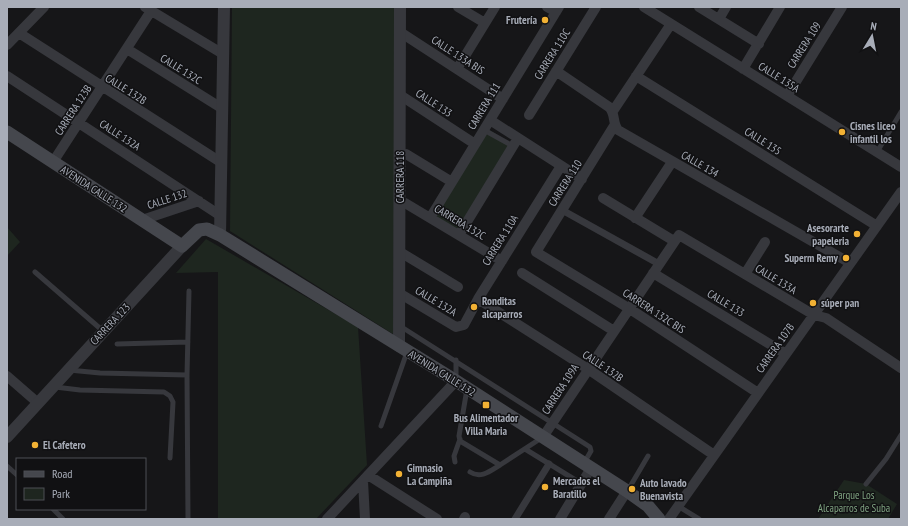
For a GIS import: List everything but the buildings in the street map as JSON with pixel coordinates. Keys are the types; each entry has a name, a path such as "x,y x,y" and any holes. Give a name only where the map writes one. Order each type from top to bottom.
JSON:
{"main road":[{"name":"AVENIDA CALLE 132","path":"7,132 182,246"},
{"name":"CARRERA 123","path":"182,246 199,230 207,229 220,235"},
{"name":"AVENIDA CALLE 132","path":"220,235 468,388 588,465 648,506 660,518"}],"street":[{"path":"7,45 44,7"},
{"path":"220,235 224,7"},
{"name":"CARRERA 118","path":"400,7 399,325 403,348"},
{"path":"458,7 485,24"},
{"path":"457,69 495,7"},
{"name":"CARRERA 110C","path":"529,115 596,7"},
{"name":"CALLE 135A","path":"644,7 877,152 899,164"},
{"path":"698,7 758,44"},
{"path":"719,19 726,7"},
{"path":"743,68 780,7"},
{"name":"CARRERA 109","path":"787,96 842,7"},
{"path":"148,9 223,54"},
{"name":"CARRERA 123B","path":"53,162 127,49 148,9"},
{"name":"CARRERA 111","path":"430,218 503,99 554,9"},
{"path":"614,126 613,111 671,24"},
{"name":"CALLE 133A BIS","path":"400,32 503,99"},
{"name":"CALLE 132B","path":"19,33 222,163"},
{"name":"CALLE 132C","path":"127,49 222,109"},
{"path":"556,71 613,111"},
{"name":"CALLE 132A","path":"7,76 220,216"},
{"name":"CALLE 135","path":"636,76 877,226"},
{"name":"CALLE 133","path":"400,95 475,144"},
{"path":"490,120 515,142 561,166 582,179"},
{"name":"CALLE 134","path":"614,126 618,130 672,162 850,263"},
{"name":"CARRERA 110","path":"536,252 614,126"},
{"path":"459,235 515,142"},
{"path":"406,154 452,182"},
{"path":"635,218 672,162"},
{"name":"CARRERA 110A","path":"460,327 464,325 478,299 561,166"},
{"name":"CARRERA 107B","path":"660,518 678,506 901,192"},
{"name":"CALLE 133A","path":"603,198 635,218 745,274 814,315 826,318 901,368"},
{"name":"CALLE 132","path":"142,220 199,201"},
{"name":"CARRERA 132C","path":"405,203 502,261"},
{"path":"562,210 659,264"},
{"name":"CARRERA 109A","path":"543,437 630,309 676,238"},
{"path":"745,274 765,242"},
{"name":"CARRERA 123","path":"7,437 182,246"},
{"path":"400,252 458,287"},
{"name":"CARRERA 132C BIS","path":"536,252 630,309 758,393"},
{"path":"522,273 614,331"},
{"name":"CALLE 133","path":"653,273 786,354"},
{"name":"CALLE 132A","path":"399,293 456,327 460,327"},
{"name":"CALLE 132B","path":"478,299 588,369 714,455"},
{"path":"7,376 38,403"},
{"path":"327,519 456,381"},
{"path":"515,519 549,464"},
{"path":"560,519 582,484 588,465"},
{"path":"365,478 365,519"},
{"path":"365,478 437,519"},
{"path":"609,519 627,491"}],"lane":[{"path":"877,152 901,112"},
{"path":"484,130 515,142"},
{"path":"35,272 104,332"},
{"path":"188,519 187,375 189,291"},
{"path":"399,325 553,422 591,449 588,465"},
{"path":"117,344 188,342"},
{"path":"381,426 403,348"},
{"path":"456,360 456,381"},
{"path":"68,370 100,373 187,375"},
{"path":"53,386 80,390 164,392 170,396 173,402 170,458"},
{"path":"455,462 454,456 460,439 468,388"},
{"path":"866,484 886,459 901,435"},
{"path":"470,472 480,475 486,474 543,437"},
{"path":"460,439 460,441 500,465"},
{"path":"524,449 582,484"},
{"path":"627,491 648,456"},
{"path":"7,466 16,474"},
{"path":"678,506 699,519"},
{"path":"54,510 63,519"}],"green space":[{"path":"232,7 396,7 393,334 230,231"},
{"path":"488,129 511,143 457,231 434,216"},
{"path":"7,227 20,242 7,256"},
{"path":"206,239 358,327 367,465 316,519 218,519 218,272 176,273"},
{"name":"Parque Los Alcaparros de Suba","path":"844,480 866,484 897,504 888,519 818,519"}],"place":[{"name":"Frutería","path":"545,20"},
{"name":"Cisnes liceo infantil los","path":"842,132"},
{"name":"Asesorarte papeleria","path":"857,234"},
{"name":"Superm Remy","path":"846,258"},
{"name":"súper pan","path":"813,303"},
{"name":"Ronditas alcaparros","path":"474,307"},
{"name":"Bus Alimentador Villa Maria","path":"486,405"},
{"name":"El Cafetero","path":"35,445"},
{"name":"Gimnasio La Campiña","path":"399,474"},
{"name":"Mercados el Baratillo","path":"545,487"},
{"name":"Auto lavado Buenavista","path":"632,489"}]}
